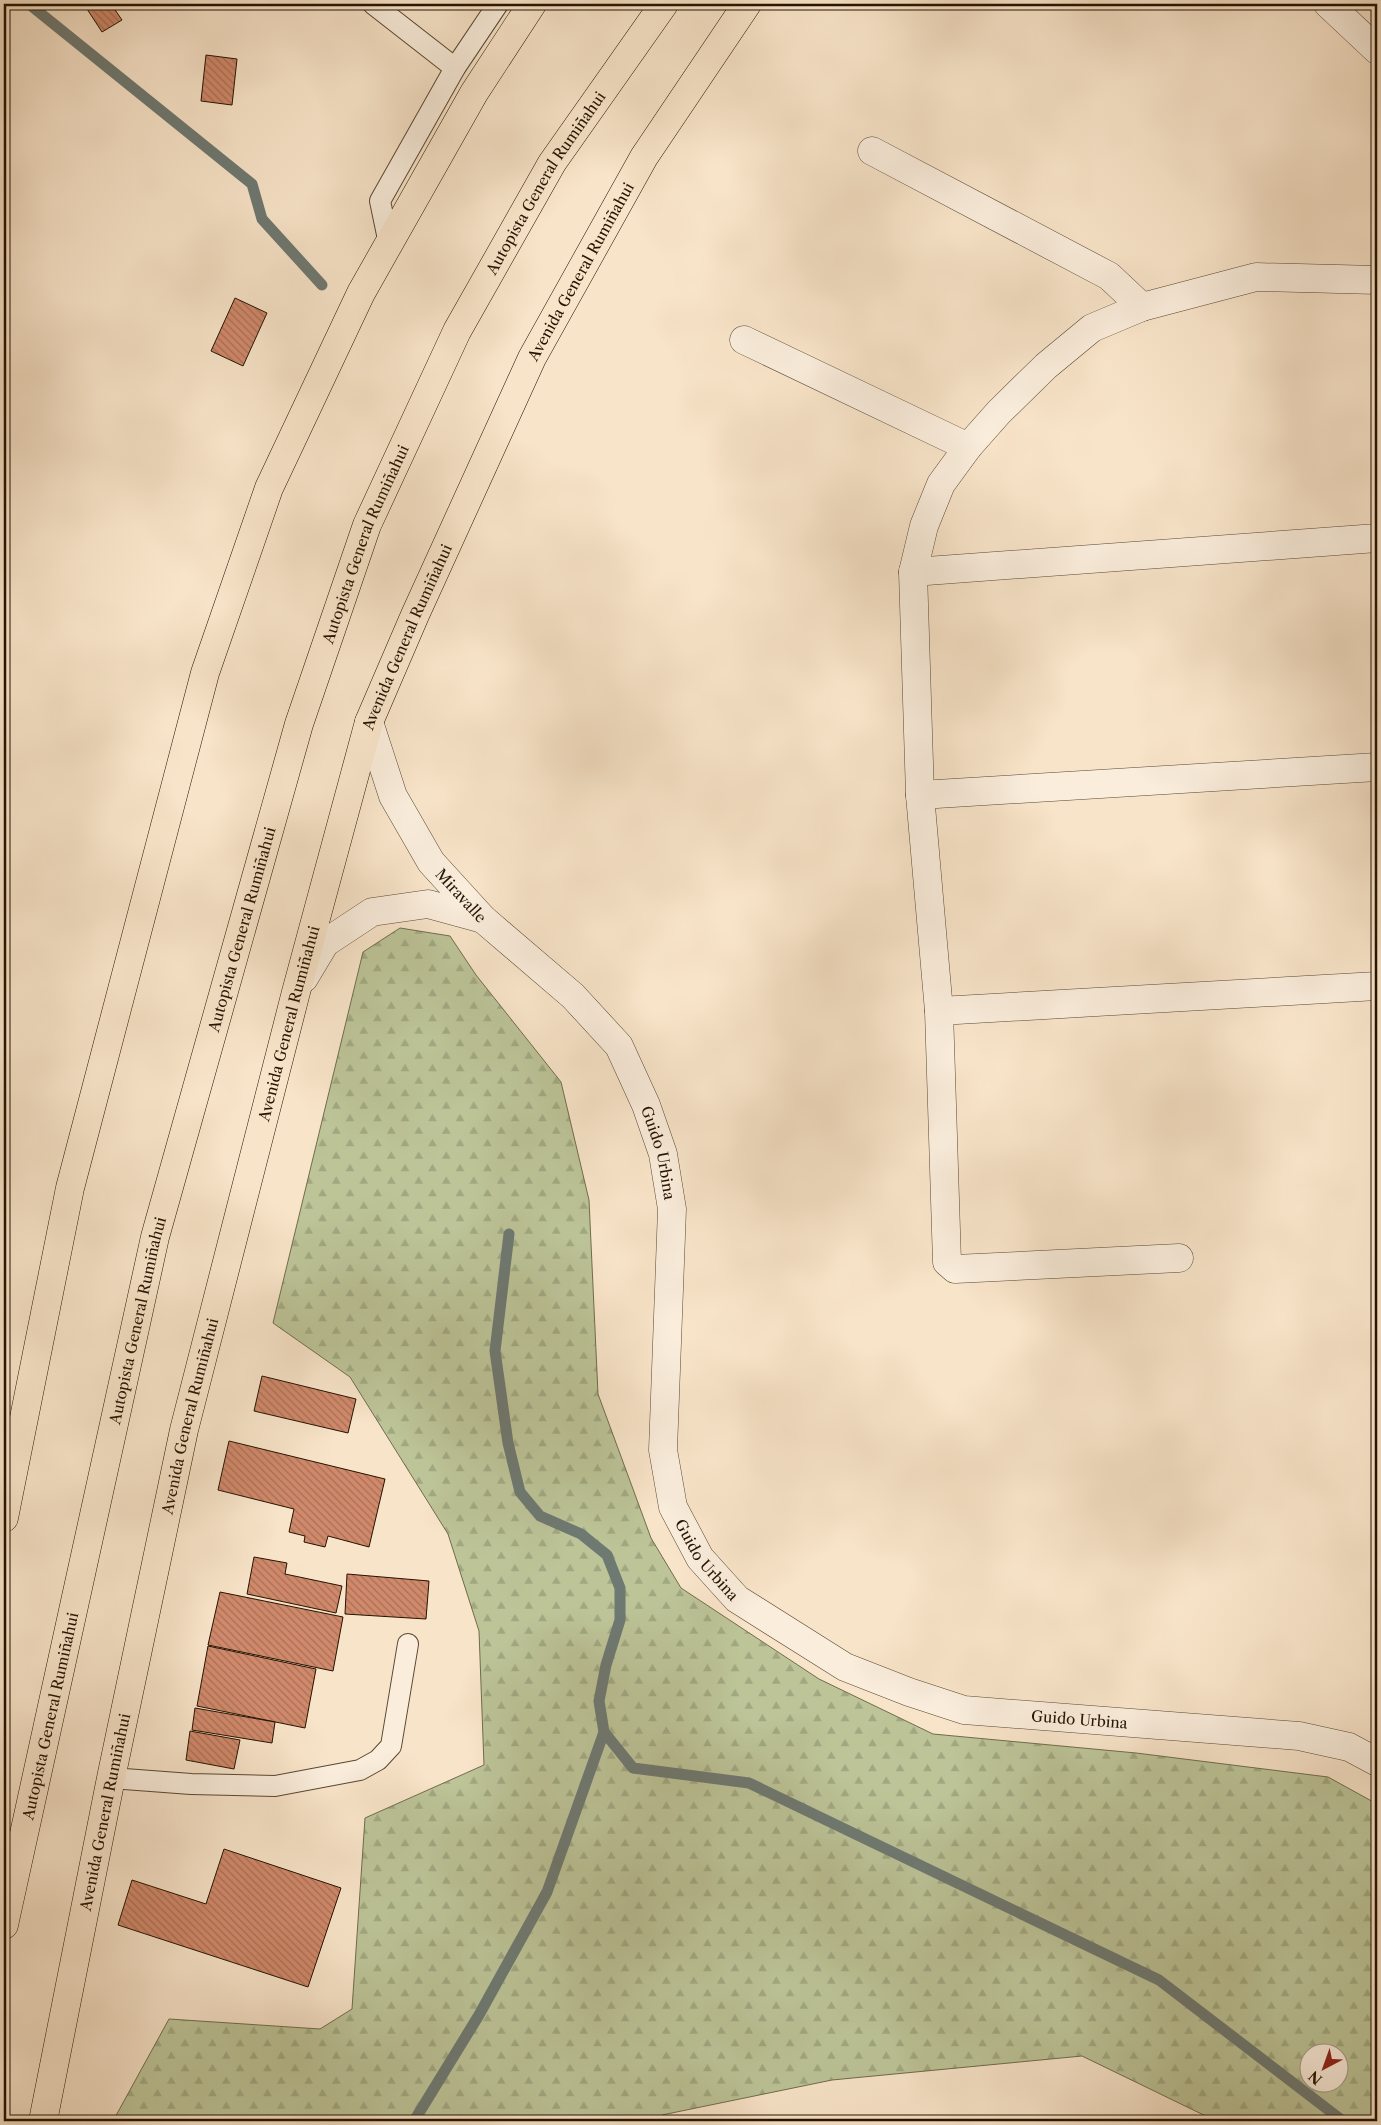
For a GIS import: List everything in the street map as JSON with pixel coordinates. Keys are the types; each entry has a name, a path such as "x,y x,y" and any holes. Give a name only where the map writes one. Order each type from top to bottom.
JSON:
{"main road":[{"path":"4,1518 70,1188 205,673 269,488 360,293 474,93 532,4"},
{"name":"Autopista General Rumiñahui","path":"4,1925 155,1237 302,715 367,525 457,331 552,163 664,4"},
{"name":"Avenida General Rumiñahui","path":"43,2121 111,1778 184,1430 296,992 369,722 415,615 532,358 644,156 747,4"}],"street":[{"path":"1328,4 1377,50"},
{"path":"872,151 1109,276 1142,307"},
{"path":"1179,1258 955,1269 947,1262 938,1011 920,794 913,572 924,526 941,484 968,447 999,412 1046,366 1092,328 1142,307 1256,276 1377,280"},
{"path":"744,340 968,447"},
{"path":"913,572 1377,538"},
{"name":"Miravalle","path":"369,722 393,796 431,862 483,919"},
{"path":"920,794 1377,767"},
{"name":"Miravalle","path":"296,992 325,943 372,912 428,904 483,919"},
{"name":"Guido Urbina","path":"483,919 573,996 619,1046 646,1105 663,1154 672,1209 663,1450 673,1507 700,1558 737,1599 845,1666 909,1692 964,1710 1299,1736 1348,1747 1377,1762"},
{"path":"938,1011 1377,986"}],"lane":[{"path":"373,4 455,68"},
{"path":"389,244 380,201 455,68 498,4"},
{"path":"111,1778 191,1784 275,1786 360,1770 378,1760 391,1746 408,1644"}],"green space":[{"path":"400,928 450,936 476,975 561,1082 589,1200 598,1394 651,1538 681,1588 819,1679 933,1734 1136,1753 1328,1777 1377,1804 1377,2121 1216,2121 1082,2056 832,2080 662,2115 660,2121 113,2121 169,2019 320,2029 352,2009 365,1818 484,1765 479,1631 448,1534 350,1377 273,1323 363,952"}],"building":[{"path":"96,4 111,4 122,20 102,32 87,9"},
{"path":"206,55 237,59 232,105 201,101"},
{"path":"235,298 267,313 243,366 211,351"},
{"path":"262,1376 356,1399 348,1433 254,1411"},
{"path":"229,1441 385,1479 369,1547 328,1536 325,1547 304,1542 305,1536 289,1532 294,1509 218,1490"},
{"path":"254,1557 287,1563 285,1574 342,1586 336,1613 247,1594"},
{"path":"347,1574 429,1581 426,1619 345,1614"},
{"path":"220,1592 343,1617 333,1671 208,1645"},
{"path":"208,1646 316,1669 305,1728 197,1706"},
{"path":"195,1708 275,1722 272,1743 192,1730"},
{"path":"190,1731 240,1740 234,1769 186,1760"},
{"path":"224,1849 341,1888 308,1987 118,1925 132,1880 206,1904"}],"waterway":[{"path":"29,4 252,184 262,219 322,285"},
{"path":"414,2121 479,2015 547,1892 604,1732 599,1701 606,1665 620,1620 620,1588 607,1555 581,1534 540,1516 520,1492 508,1443 495,1351 509,1234"},
{"path":"604,1732 633,1768 749,1783 1159,1980 1343,2121"}]}
